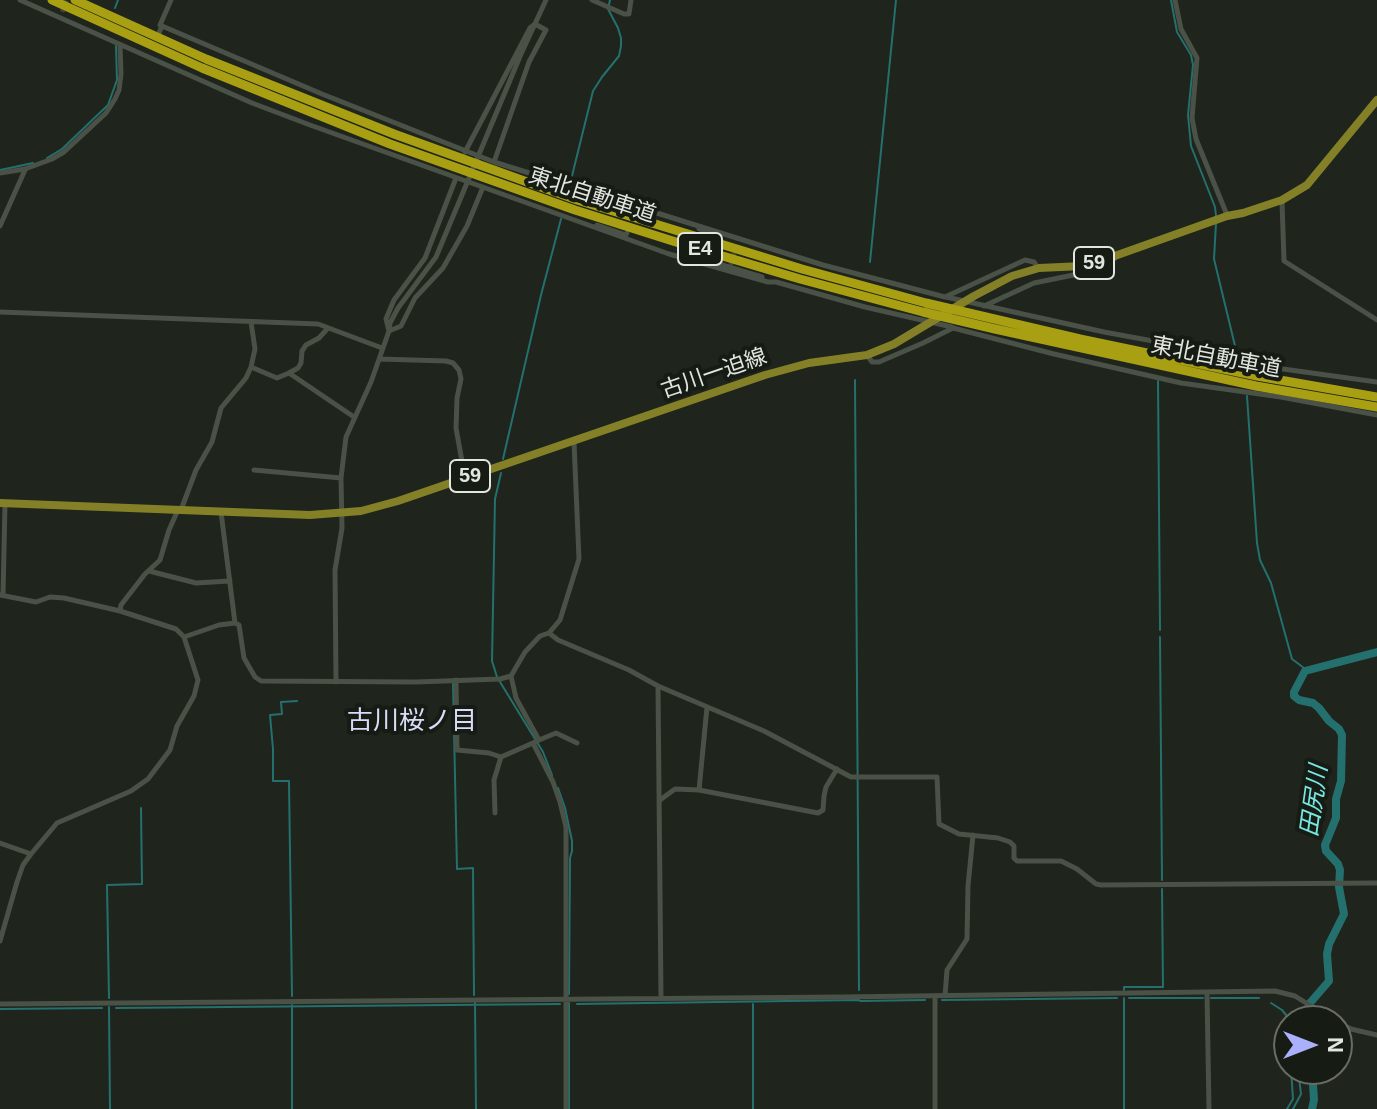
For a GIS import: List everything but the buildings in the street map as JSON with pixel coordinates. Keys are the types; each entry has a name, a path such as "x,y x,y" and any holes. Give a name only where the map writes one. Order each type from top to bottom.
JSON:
{"highway":[{"name":"東北自動車道","path":"52,0 202,68 377,139 575,210 679,243 800,279 966,322 1256,386 1377,407"},
{"name":"東北自動車道","path":"75,0 206,59 394,134 577,200 745,252 997,320 1257,376 1377,397"}],"main road":[{"name":"古川一迫線","path":"3,503 282,515 361,511 398,501 796,366 867,355 894,344 1012,276 1039,268 1083,266 1220,218 1282,200 1307,185 1377,100"}],"street":[{"path":"20,0 60,15 252,103 669,254 775,282"},
{"path":"159,33 171,0"},
{"path":"336,682 335,570 342,528 341,478 346,437 379,359 390,323 436,257 546,0"},
{"path":"592,0 624,14 629,14 631,0"},
{"path":"1175,0 1181,29 1197,58 1192,118 1220,218"},
{"path":"465,152 523,40 535,24"},
{"path":"494,162 529,62 546,30 535,24"},
{"path":"162,26 321,97 465,152 823,265 945,297 1104,332 1283,369 1377,382"},
{"path":"0,173 45,163 64,152 111,106 119,90 120,45"},
{"path":"0,226 25,169"},
{"path":"389,331 386,319 394,300 425,258 456,178"},
{"path":"389,331 401,326 415,298 443,268 467,226 483,187"},
{"path":"589,192 594,198 634,213"},
{"path":"1282,200 1284,261 1377,320"},
{"path":"580,223 627,233"},
{"path":"696,225 702,231 736,242 778,251"},
{"path":"669,254 730,266 865,307 1181,383 1377,415"},
{"path":"983,306 1034,283 1093,271 1119,255"},
{"path":"945,297 1025,260 1034,262 1039,268"},
{"path":"0,312 318,324 382,348"},
{"path":"120,611 121,605 160,560 169,530 212,442 221,408 246,378 251,367 255,349 251,322"},
{"path":"251,367 277,378 289,373 298,368 306,345 319,338 328,328"},
{"path":"867,355 872,362 879,362 953,328"},
{"path":"379,359 446,361 459,370 461,379 456,428 465,478"},
{"path":"289,373 354,417"},
{"path":"566,1109 566,827 553,782 516,698 511,676 525,652 560,620 579,559 574,442"},
{"path":"254,470 341,478"},
{"path":"0,941 23,865 31,854 57,823 131,791 148,779 167,755 177,726 197,689 196,672 184,637 176,629 120,611 64,598 50,597 36,602 1,595 3,503"},
{"path":"221,512 235,623 239,625 244,658 255,677 261,681 391,683 497,680 511,676"},
{"path":"149,571 196,583 230,581"},
{"path":"184,637 235,623"},
{"path":"549,633 658,686 764,731 857,778 937,777 939,824 956,833 1010,842 1017,861 1061,861 1101,885 1377,883"},
{"path":"456,680 457,750 501,757 556,733 577,743"},
{"path":"658,686 661,997"},
{"path":"699,790 707,707"},
{"path":"495,813 494,780 501,757"},
{"path":"659,801 675,789 699,790 818,813 823,810 826,787 837,769"},
{"path":"945,996 947,970 968,934 968,886 973,835"},
{"path":"0,843 31,854"},
{"path":"0,1004 1285,992 1310,1005"},
{"path":"1207,993 1209,1109"},
{"path":"935,996 935,1109"},
{"path":"1353,1029 1377,1035"}],"waterway":[{"path":"115,8 118,0"},
{"path":"570,184 593,91 619,56 621,38 608,9 610,0"},
{"path":"870,262 896,0"},
{"path":"1171,0 1177,32 1191,55 1193,65 1188,115 1191,146 1216,216"},
{"path":"47,158 62,149 108,105 117,80 116,46"},
{"path":"0,170 33,163"},
{"path":"503,459 561,219"},
{"path":"1216,223 1214,259 1236,350"},
{"path":"855,380 859,990"},
{"path":"1158,381 1160,630"},
{"path":"1247,396 1260,560 1271,583 1292,659 1305,671"},
{"path":"501,473 495,499 492,661 497,677 543,752 552,775"},
{"path":"1160,637 1162,880"},
{"name":"田尻川","path":"1309,1005 1329,981 1329,944 1344,914 1339,887 1340,870 1325,845 1336,818 1342,735 1319,708 1313,703 1299,700 1294,692 1305,671 1377,652"},
{"path":"453,684 457,869 473,868 474,995"},
{"path":"292,996 289,781 273,781 270,715 282,714 281,702 297,701"},
{"path":"558,788 572,841 569,994"},
{"path":"109,998 107,885 142,884 141,808"},
{"path":"1124,990 1124,987 1163,987 1162,889"},
{"path":"942,1000 1117,998"},
{"path":"1124,998 1124,1109"},
{"path":"1129,998 1203,998"},
{"path":"1211,998 1259,998"},
{"path":"577,1004 859,1000"},
{"path":"860,1001 925,1000"},
{"path":"475,1003 476,1109"},
{"path":"569,1003 569,1109"},
{"path":"116,1008 560,1004"},
{"path":"753,1004 753,1109"},
{"path":"292,1005 292,1109"},
{"path":"109,1007 110,1109"},
{"path":"0,1009 102,1008"},
{"path":"1287,1109 1293,1099 1292,1085"},
{"path":"1293,1109 1301,1094 1300,1085"},
{"name":"田尻川","path":"1312,1109 1313,1085"}],"tunnel":[{"path":"62,12 67,0"},
{"path":"731,265 736,244"}],"district":[{"name":"古川桜ノ目","path":"412,722"}]}
